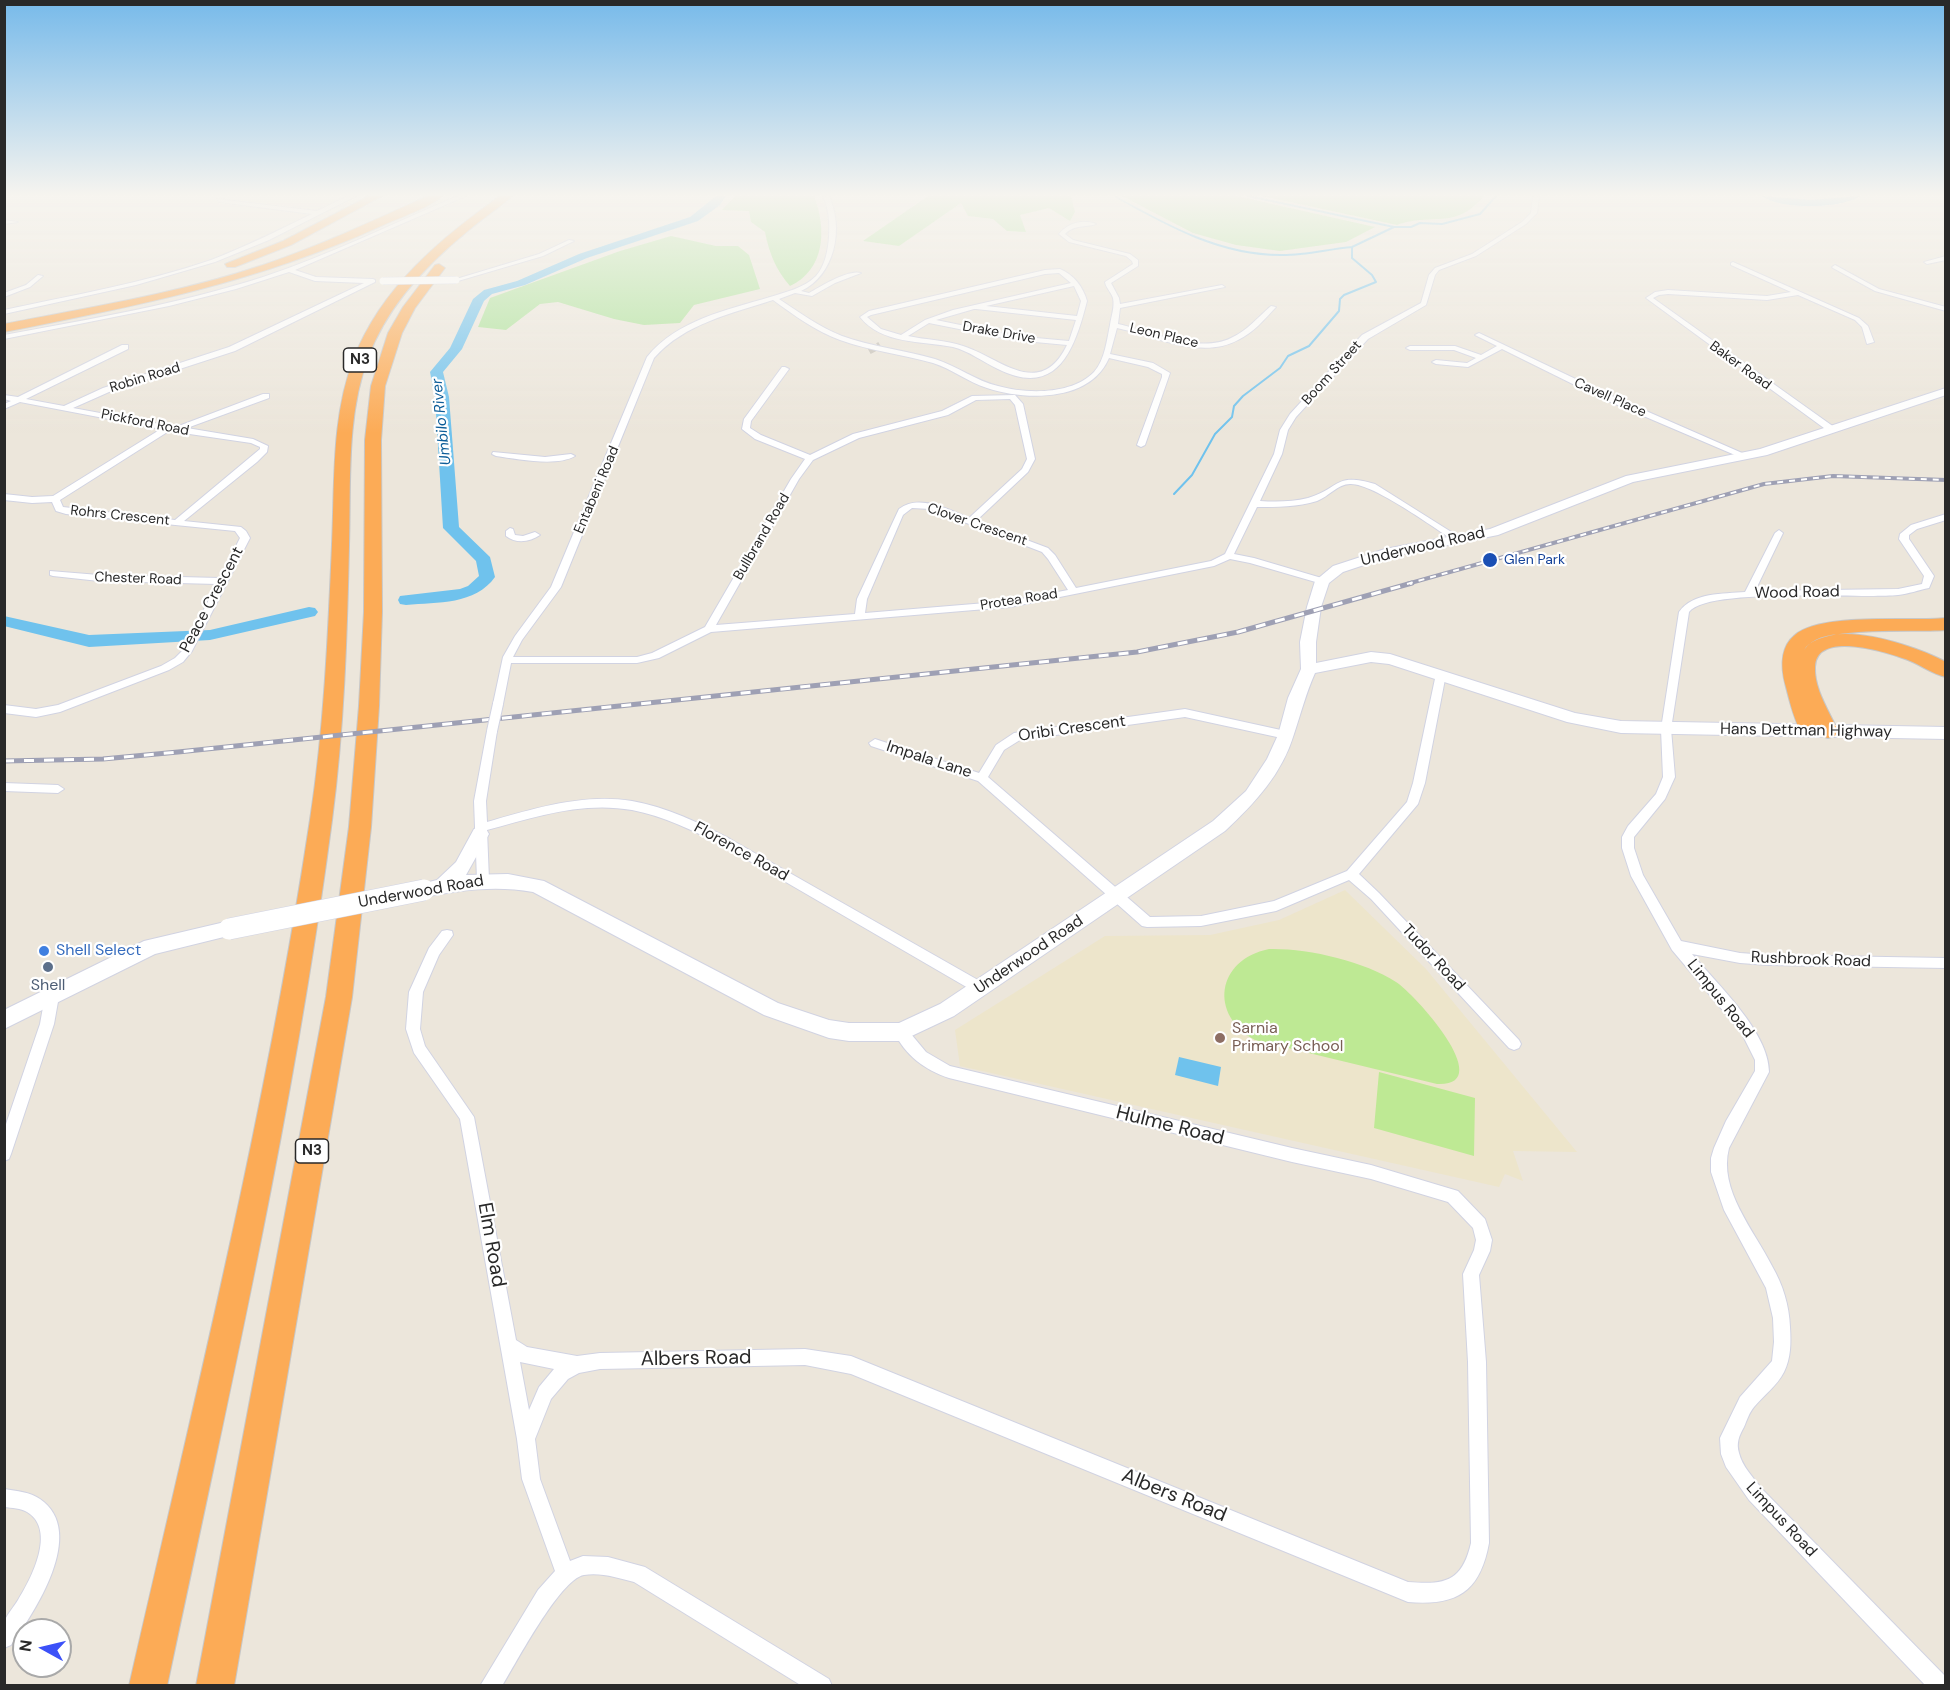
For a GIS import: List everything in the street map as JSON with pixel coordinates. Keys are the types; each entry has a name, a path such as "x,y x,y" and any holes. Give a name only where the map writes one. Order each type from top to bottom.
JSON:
{"highway":[{"path":"4,319 193,275"},
{"path":"4,319 110,301 218,275"},
{"path":"223,280 237,275"},
{"path":"4,328 120,306 239,275"},
{"name":"N3","path":"148,1686 242,1254 292,1006 321,818 333,707 348,411 361,357 388,308 414,275"},
{"name":"N3","path":"215,1686 339,998 360,827 373,612 374,409 385,357 395,333 409,307 434,275"},
{"path":"1819,731 1792,668 1792,656 1802,638 1812,633 1831,629 1946,624"},
{"path":"1819,731 1814,699 1806,672 1806,662 1810,654 1818,647 1848,640 1881,644 1926,660 1946,671"}],"main road":[{"name":"Underwood Road","path":"4,1020 151,947 433,888 483,880 506,880 537,886 753,1001 802,1022 849,1032 901,1032 925,1022 980,988 1219,826 1237,810 1265,777 1286,735 1296,698 1309,669 1307,653 1310,627 1322,581 1338,569 1372,556 1459,540 1506,527 1630,479 1745,456 1946,391"},
{"path":"1309,669 1371,657 1404,662 1573,718 1621,727 1665,729"},
{"name":"Hans Dettman Highway","path":"1665,729 1946,733"},
{"path":"433,888 463,867 480,831"}],"street":[{"path":"4,312 164,275"},
{"path":"4,337 160,307 272,275"},
{"path":"303,275 315,279 373,281 456,280 473,275"},
{"name":"Entabeni Road","path":"483,880 480,831 481,792 507,660 514,646 547,604 556,587 651,357 657,349 678,333 791,292 816,279 819,275"},
{"path":"791,310 791,292 810,295 833,282 853,275"},
{"path":"1039,275 935,296 869,313 863,317 869,324 899,336 966,347 1006,370 1025,375 1048,371 1066,356 1084,296 1067,275"},
{"path":"816,327 850,341 934,361 990,386 1018,392 1058,390 1083,382 1099,371 1106,356 1116,308 1116,298 1108,282 1121,275"},
{"name":"Boom Street","path":"1229,556 1278,454 1287,424 1365,337 1421,308 1427,299 1432,275"},
{"path":"1757,275 1862,322 1868,330 1870,342"},
{"path":"1849,275 1877,290 1946,309"},
{"path":"4,295 28,286 40,276"},
{"path":"1017,279 1034,292"},
{"name":"Robin Road","path":"66,408 106,390 226,352 373,281"},
{"path":"816,327 882,344 927,321 955,311 1074,284"},
{"path":"1116,308 1222,287"},
{"name":"Baker Road","path":"1799,293 1767,298 1712,293 1662,292 1650,297 1650,301 1831,429"},
{"path":"935,296 955,311"},
{"path":"774,298 846,347 869,351"},
{"path":"972,306 984,310 1079,318"},
{"name":"Leon Place","path":"1113,325 1186,343 1222,344 1234,340 1273,307"},
{"path":"739,310 766,308"},
{"path":"775,309 791,310"},
{"name":"Drake Drive","path":"927,321 1014,338 1071,343"},
{"name":"Cavell Place","path":"1479,335 1602,395 1745,456"},
{"path":"4,407 125,347"},
{"path":"1436,362 1464,366 1502,347"},
{"path":"1410,348 1455,348 1481,357"},
{"path":"1106,356 1150,365 1166,373 1141,445"},
{"path":"785,369 747,421 746,429 758,437 810,458"},
{"name":"Rohrs Crescent","path":"264,450 176,523 66,511 59,509 56,505 55,499 172,429 266,396"},
{"name":"Bullbrand Road","path":"709,629 798,473 810,458 856,436 945,412 975,398 1005,396 1016,399 1032,454 1030,464 970,522"},
{"name":"Pickford Road","path":"4,397 172,429 254,441 264,446 264,450"},
{"path":"496,454 545,459 571,456"},
{"path":"1255,504 1308,501 1319,497 1343,481 1356,481 1372,486 1459,540"},
{"path":"4,497 32,500 55,499"},
{"name":"Clover Crescent","path":"860,617 862,599 902,510 912,505 926,506 1045,550 1074,592"},
{"name":"Wood Road","path":"1665,729 1684,612 1689,605 1706,599 1749,594 1918,590 1926,586 1929,576 1904,539 1904,534 1914,527 1946,517"},
{"name":"Peace Crescent","path":"4,709 36,713 60,708 172,665 187,651 245,538 238,529 176,523"},
{"path":"510,531 511,536 515,539 535,535"},
{"path":"1749,594 1779,532"},
{"name":"Protea Road","path":"709,629 1010,604 1214,563 1229,556 1267,563 1322,581"},
{"name":"Chester Road","path":"53,573 99,579 223,581"},
{"path":"507,660 637,660 662,653 709,629"},
{"path":"982,778 1148,922 1202,921 1275,906 1351,874 1412,804 1419,783 1442,674"},
{"name":"Oribi Crescent","path":"982,778 997,751 1010,738 1018,736 1185,713 1286,735"},
{"name":"Limpus Road","path":"1665,729 1669,777 1661,796 1632,829 1628,837 1628,848 1637,876 1677,946 1746,1028 1762,1060 1762,1072 1722,1146 1718,1160 1719,1175 1726,1198 1762,1259 1774,1288 1781,1311 1783,1353 1765,1386 1747,1402 1729,1438 1730,1455 1739,1475 1755,1494 1940,1686"},
{"name":"Impala Lane","path":"875,743 982,778"},
{"path":"4,787 58,789"},
{"name":"Florence Road","path":"480,831 552,808 594,801 620,802 662,812 693,824 726,842 980,988"},
{"name":"Tudor Road","path":"1351,874 1375,896 1514,1044"},
{"name":"Elm Road","path":"447,935 434,952 416,992 413,1029 419,1049 467,1117 526,1439 531,1479 565,1573"},
{"name":"Rushbrook Road","path":"1677,946 1740,958 1768,960 1946,963"},
{"path":"4,1154 47,1024 52,996"},
{"name":"Hulme Road","path":"901,1032 927,1064 950,1072 1371,1172 1453,1196"},
{"name":"Albers Road","path":"526,1439 545,1393 562,1373 577,1365 600,1361 805,1357 851,1365 1400,1589 1429,1594 1444,1593 1461,1585 1470,1575 1478,1560 1480,1543 1477,1362 1471,1274 1482,1251 1484,1240 1479,1224 1453,1196"},
{"path":"509,1346 531,1358 577,1365"},
{"path":"4,1498 25,1502 36,1507 44,1516 49,1527 50,1544 40,1582 4,1638"},
{"path":"490,1686 545,1597 565,1573 583,1565 600,1565 638,1574 822,1686"}],"shaded area":[{"name":"Sarnia Primary School","path":"1345,890 1426,969 1577,1152 1513,1151 1523,1181 1505,1174 1499,1187 960,1066 955,1030 1105,936 1210,935 1279,920"}],"green space":[{"path":"554,275 755,275 760,289 694,305 680,323 644,325 614,319 558,302 540,304 506,330 478,327 490,298"},
{"path":"782,275 806,275 790,286"},
{"path":"1269,949 1317,953 1335,957 1368,968 1396,982 1419,1003 1447,1039 1456,1056 1459,1071 1454,1081 1437,1084 1255,1040 1240,1029 1230,1017 1225,1003 1225,989 1229,976 1238,964 1251,955"},
{"path":"1379,1072 1475,1098 1474,1156 1374,1128"}],"water":[{"path":"1179,1057 1221,1067 1218,1086 1175,1075"}],"waterway":[{"name":"Umbilo River","path":"406,600 462,594 474,590 487,577 484,560 451,528 442,397 436,372 456,349 479,299 488,292 521,283 540,275"},
{"path":"1174,494 1192,475 1215,434 1232,417 1234,406 1243,396 1280,368 1288,356 1309,346 1339,311 1340,299 1344,295 1376,282 1372,275"},
{"name":"Umbilo River","path":"4,621 89,641 210,635 309,612"}],"tunnel":[{"path":"869,351 880,345"}],"railway":[{"path":"1407,584 1764,484 1833,476 1946,480"},
{"path":"4,761 103,759 178,752 1137,652 1238,632 1412,583"}],"place":[{"name":"Glen Park","path":"1490,560"},
{"name":"Shell Select","path":"44,951"},
{"name":"Shell","path":"48,967"},
{"name":"Sarnia Primary School","path":"1220,1038"}]}
